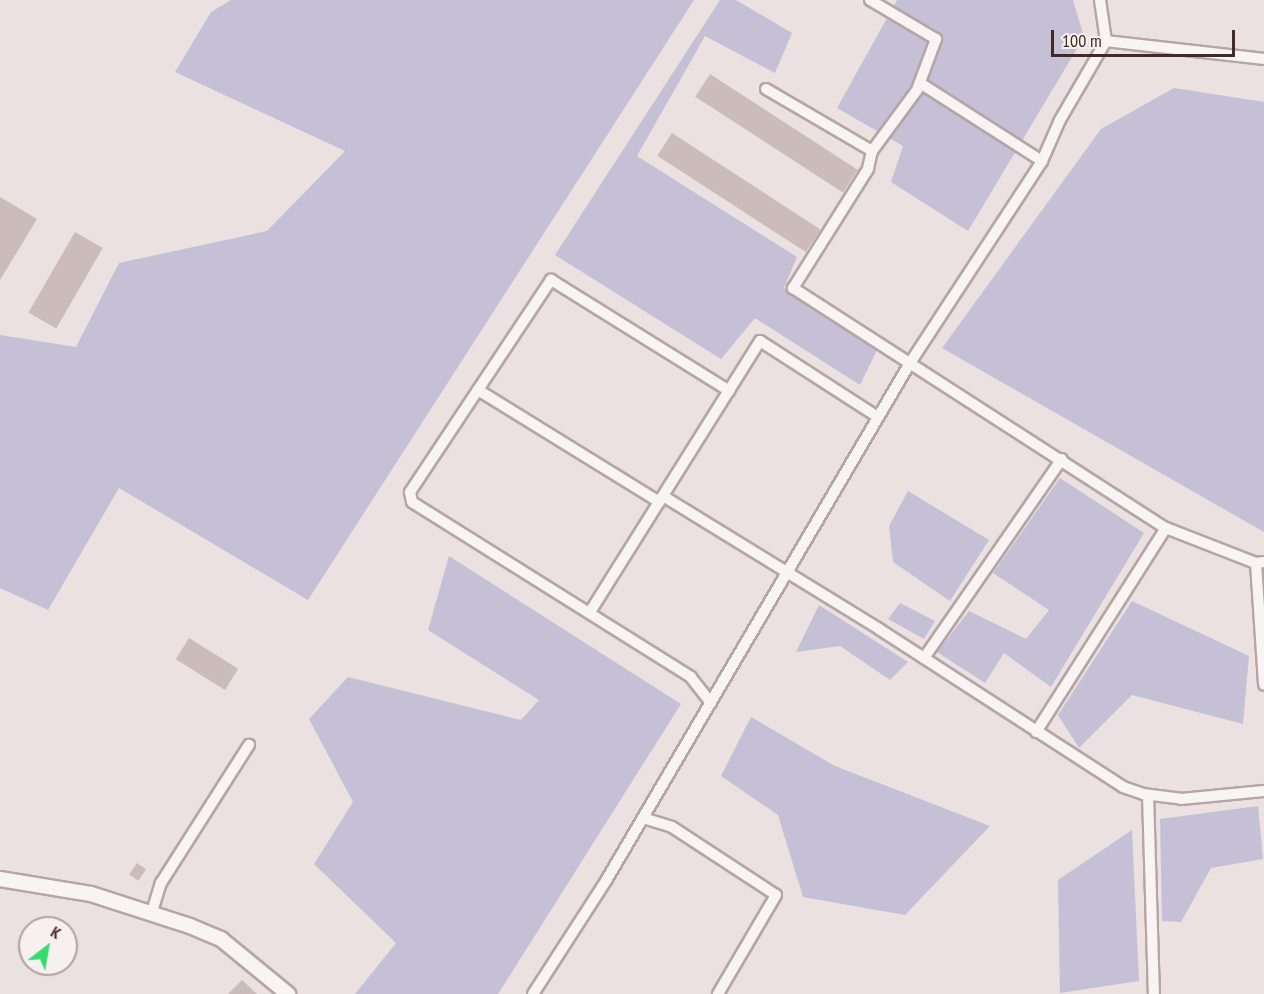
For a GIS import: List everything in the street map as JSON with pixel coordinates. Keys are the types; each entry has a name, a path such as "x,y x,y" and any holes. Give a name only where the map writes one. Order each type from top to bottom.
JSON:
{"street":[{"path":"870,0 936,39 920,83 872,151 868,169 793,288 1166,528 1260,562 1264,685"},
{"path":"533,994 643,818 910,363 1042,161 1060,120 1106,41 1100,0"},
{"path":"1106,41 1264,59"},
{"path":"920,83 1042,161"},
{"path":"766,89 872,151"},
{"path":"711,703 691,677 412,502 410,492 550,280 729,391"},
{"path":"590,612 760,341 879,417"},
{"path":"478,390 924,658 1123,788 1148,795 1181,799 1264,791"},
{"path":"924,658 1062,459"},
{"path":"1036,732 1166,528"},
{"path":"151,915 161,883 249,746"},
{"path":"1148,795 1154,994"},
{"path":"643,818 672,826 776,895 718,994"},
{"path":"0,879 91,894 221,939 288,994"}],"shaded area":[{"path":"231,0 694,0 308,600 119,488 48,610 0,588 0,335 76,347 119,263 267,231 345,151 175,72 211,12"},
{"path":"720,0 736,0 792,33 775,73 705,36 637,156 797,257 784,288 877,350 860,385 755,318 721,359 555,255"},
{"path":"897,0 1073,0 1084,37 968,231 891,182 903,146 837,108"},
{"path":"1174,88 1264,102 1264,532 942,348 1101,129"},
{"path":"1060,478 1144,533 1051,687 1004,653 985,683 937,652 969,611 1026,639 1049,610 993,573"},
{"path":"908,491 989,540 950,601 893,562 889,526"},
{"path":"449,556 681,704 498,994 355,994 396,943 314,864 353,802 309,719 348,677 521,720 539,700 428,630"},
{"path":"1132,601 1249,656 1243,724 1132,695 1079,748 1058,715"},
{"path":"900,603 935,621 924,639 888,619"},
{"path":"819,605 908,662 890,680 840,646 796,652"},
{"path":"751,717 835,766 990,826 905,915 803,897 778,815 721,776"},
{"path":"1258,806 1263,859 1211,868 1181,922 1162,921 1160,819"},
{"path":"1132,830 1139,981 1060,993 1058,880"}],"building":[{"path":"710,74 858,170 843,193 695,97"},
{"path":"672,133 820,229 806,252 657,156"},
{"path":"0,197 37,219 0,280"},
{"path":"75,232 103,248 56,329 29,313"},
{"path":"189,638 238,669 225,690 176,659"},
{"path":"137,863 146,869 138,881 129,875"},
{"path":"242,980 257,994 228,994"}]}
